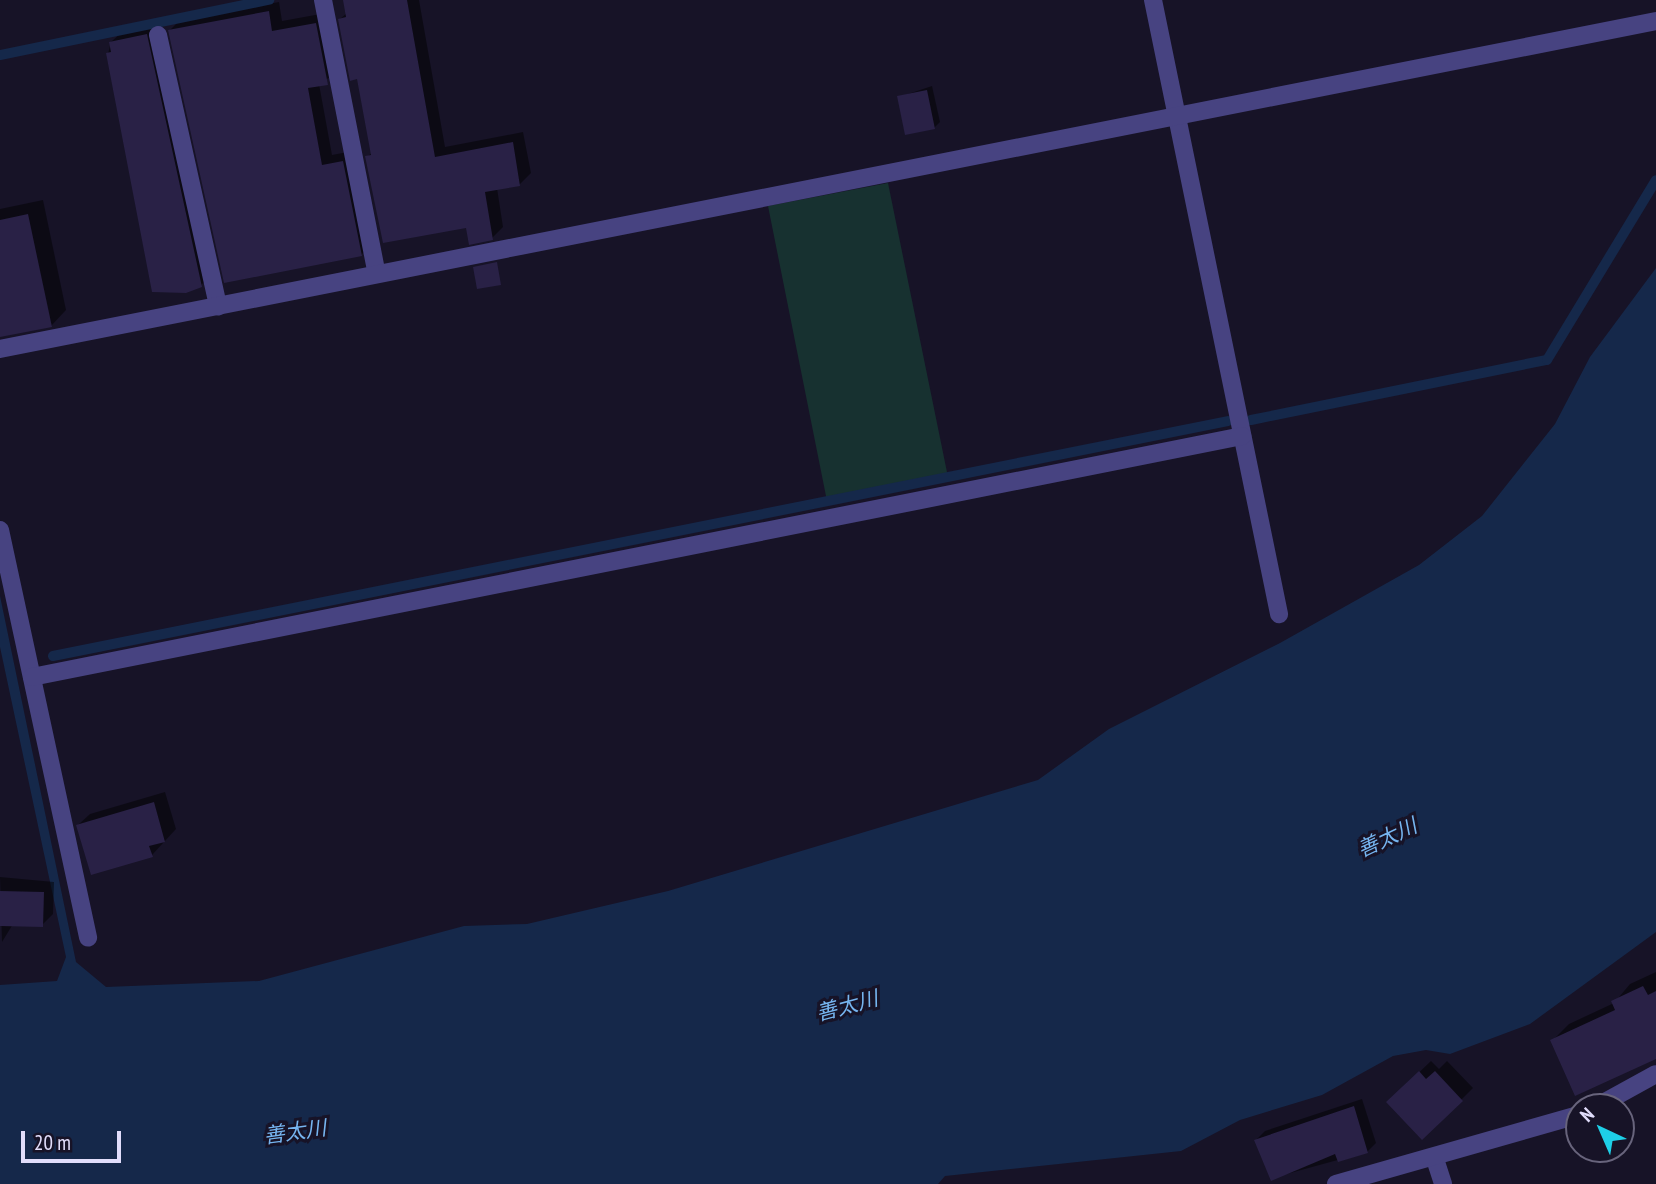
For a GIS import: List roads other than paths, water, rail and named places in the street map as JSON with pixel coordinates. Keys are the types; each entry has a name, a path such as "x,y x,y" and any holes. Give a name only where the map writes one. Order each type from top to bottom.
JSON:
{"street":[{"path":"323,0 377,274"},
{"path":"1153,0 1279,614"},
{"path":"0,349 1175,114 1656,21"},
{"path":"158,35 218,306"},
{"path":"32,677 1242,436"},
{"path":"1,539 88,938"},
{"path":"1621,1093 1656,1073"},
{"path":"1336,1184 1435,1159 1565,1119"},
{"path":"1435,1159 1443,1184"}],"water":[{"name":"善太川","path":"1656,268 1656,932 1530,1024 1450,1054 1426,1050 1393,1056 1322,1095 1240,1120 1181,1151 945,1176 938,1184 0,1184 0,985 57,981 66,957 0,647 0,596 76,962 106,987 259,981 464,926 527,924 668,891 1038,780 1109,729 1280,643 1419,565 1482,516 1555,424 1590,357"}],"waterway":[{"path":"0,55 269,0"},
{"path":"1251,420 1547,360 1656,180"},
{"path":"53,656 1228,421"}]}
